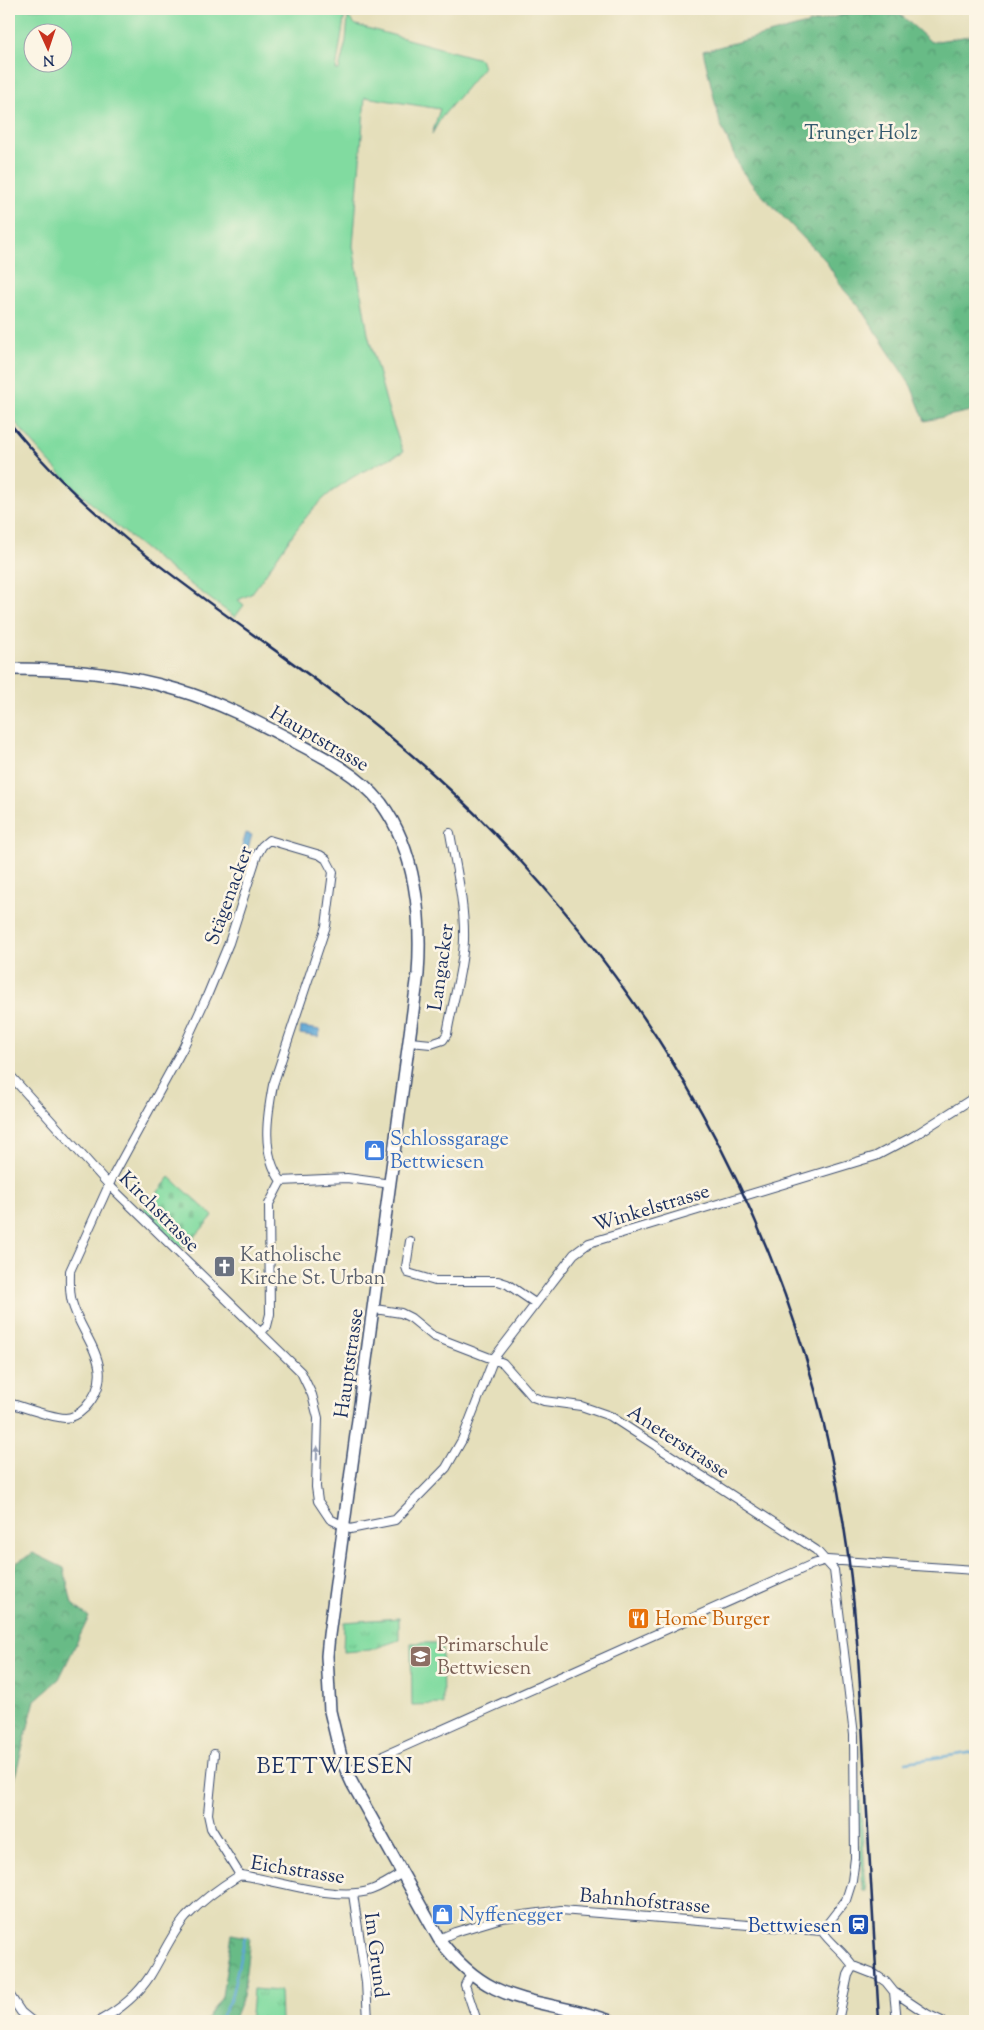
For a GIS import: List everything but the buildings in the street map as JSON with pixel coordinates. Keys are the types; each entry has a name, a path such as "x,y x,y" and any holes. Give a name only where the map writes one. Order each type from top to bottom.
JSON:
{"main road":[{"name":"Hauptstrasse","path":"9,669 100,674 177,690 228,709 267,727 334,764 369,790 388,814 400,839 417,903 419,957 410,1042 375,1309 327,1656 332,1722 337,1745 347,1772 402,1873 450,1953 471,1973 507,1995 611,2021"}],"street":[{"name":"Langacker","path":"410,1042 431,1044 443,1040 447,1034 460,968 464,941 463,918 450,833"},
{"name":"Stägenacker","path":"109,1185 183,1048 229,943 257,855 262,846 269,840 320,855 326,859 333,872 326,926 277,1072 268,1110 268,1156 281,1181"},
{"name":"Kirchstrasse","path":"9,1074 109,1185 301,1372 312,1395 318,1418 316,1487 318,1502 330,1519 344,1526"},
{"name":"Winkelstrasse","path":"344,1526 350,1529 359,1529 395,1520 446,1468 462,1440 494,1358 574,1254 589,1243 876,1156 912,1137 975,1098"},
{"path":"261,1332 267,1326 270,1314 269,1204 281,1181 347,1178 391,1184"},
{"path":"9,1403 66,1418 76,1416 92,1399 100,1374 90,1338 72,1304 69,1288 70,1271 109,1185"},
{"path":"410,1241 406,1267 408,1273 435,1281 498,1281 507,1284 536,1303"},
{"name":"Aneterstrasse","path":"375,1309 401,1313 411,1318 433,1336 494,1358 503,1363 534,1396 544,1401 581,1406 610,1416 816,1550 827,1560"},
{"path":"347,1772 813,1564 827,1560 975,1570"},
{"path":"827,1560 834,1570 852,1703 856,1761 853,1807 855,1858 852,1880 846,1900 822,1931 853,1966 876,1975 886,1982 894,1992 927,2014 942,2021"},
{"path":"214,1754 208,1814 215,1835 240,1875"},
{"name":"Eichstrasse","path":"99,2021 119,2010 133,1997 149,1977 186,1917 226,1883 240,1875 306,1888 352,1894 372,1890 402,1873"},
{"name":"Im Grund","path":"352,1894 366,1982 368,2021"},
{"name":"Bahnhofstrasse","path":"440,1939 455,1932 502,1918 561,1910 822,1931"},
{"path":"838,2021 848,1975 853,1966"},
{"path":"471,1973 465,1985 466,1994 476,2021"},
{"path":"894,1992 897,2021"},
{"path":"9,1994 21,2012 32,2021"}],"green space":[{"path":"9,9 343,9 345,13 336,70 339,70 346,41 348,17 356,25 480,59 483,68 441,118 432,134 440,109 365,97 353,246 368,334 389,412 403,452 353,477 325,498 291,537 251,594 238,600 244,605 235,617 114,524 86,499 33,444 9,414"},
{"name":"Trunger Holz","path":"865,9 894,9 931,42 975,35 975,410 925,421 911,386 858,305 844,290 825,260 755,188 741,170 720,123 703,51"},
{"path":"170,1177 213,1216 185,1248 183,1245 180,1247 143,1210"},
{"path":"33,1553 64,1568 72,1604 89,1617 59,1679 35,1700 14,1780 9,1784 9,1572 16,1563"},
{"path":"399,1618 399,1640 370,1650 343,1652 344,1622"},
{"path":"411,1643 442,1643 443,1704 412,1705"},
{"path":"857,1798 860,1798 866,1891 863,1891"},
{"path":"232,1934 250,1938 243,1996 233,2021 205,2021 222,1996"},
{"path":"253,1989 280,1991 281,2021 245,2021 251,2015"}],"water":[{"path":"246,833 252,835 248,848 242,847"},
{"path":"301,1027 320,1030 319,1037 300,1034"}],"waterway":[{"path":"906,1762 975,1752"},
{"path":"219,2021 231,1998 245,1937"}],"railway":[{"path":"9,422 55,474 105,521 213,606 380,729 432,773 510,850 581,932 645,1019 701,1112 750,1208 790,1309 821,1413 843,1520 857,1640 879,2021"}],"place":[{"name":"Schlossgarage Bettwiesen","path":"374,1150"},
{"name":"Katholische Kirche St. Urban","path":"224,1266"},
{"name":"Home Burger","path":"639,1618"},
{"name":"Primarschule Bettwiesen","path":"421,1656"},
{"name":"Nyffenegger","path":"443,1914"},
{"name":"Bettwiesen","path":"858,1925"}],"district":[{"name":"BETTWIESEN","path":"335,1765"}]}
